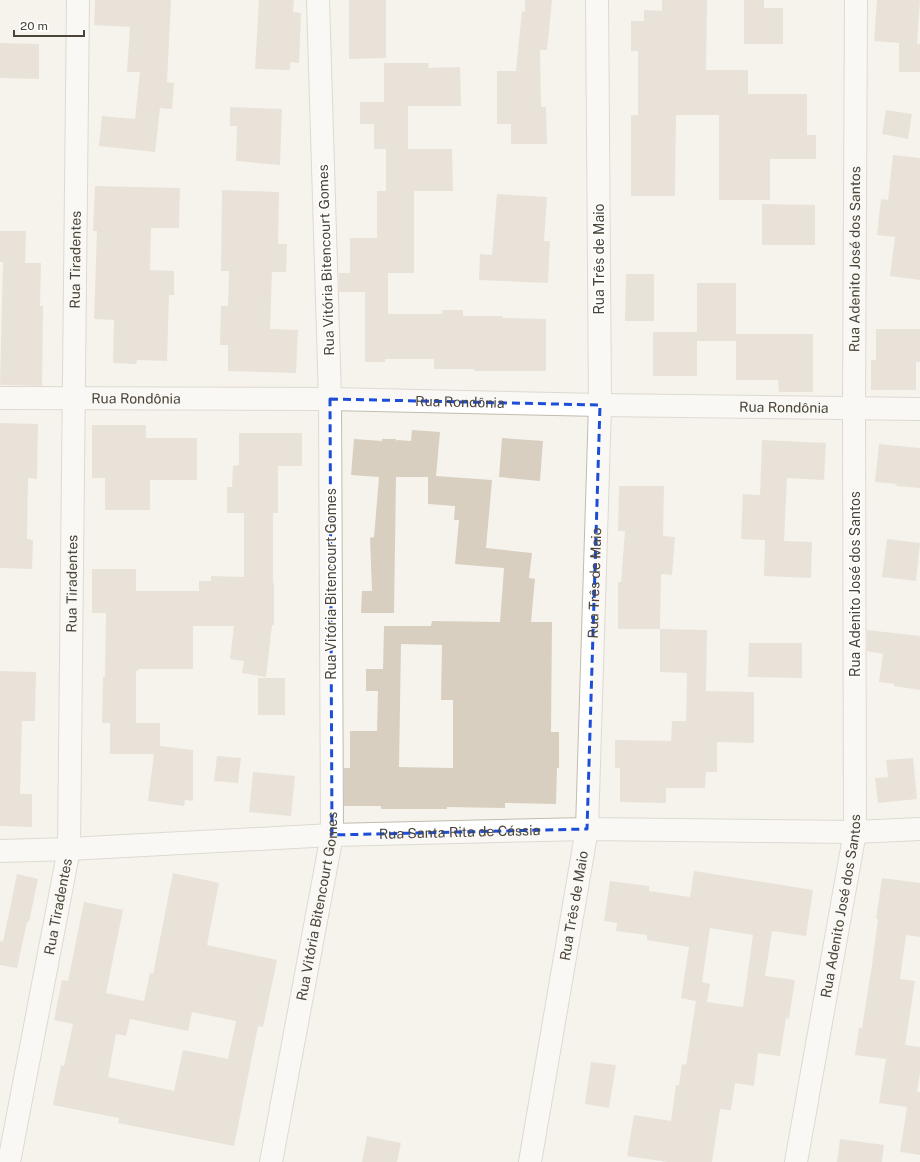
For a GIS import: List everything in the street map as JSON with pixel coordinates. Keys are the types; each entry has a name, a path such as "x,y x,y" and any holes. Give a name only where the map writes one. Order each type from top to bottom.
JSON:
{"street":[{"name":"Rua Tiradentes","path":"9,1162 68,849 78,0"},
{"name":"Rua Vitória Bitencourt Gomes","path":"271,1162 332,835 330,399 318,0"},
{"name":"Rua Três de Maio","path":"530,1162 587,829 600,405 597,0"},
{"name":"Rua Adenito José dos Santos","path":"796,1162 855,832 854,408 856,0"},
{"name":"Rua Rondônia","path":"0,398 330,399 600,405 920,409"},
{"name":"Rua Santa Rita de Cássia","path":"0,851 68,849 332,835 587,829 855,832 920,829"}],"highlighted area":[{"path":"330,399 600,405 587,829 332,835"}],"building":[{"path":"95,0 171,0 167,82 174,83 172,109 160,108 155,152 99,146 102,116 135,119 140,72 127,72 130,27 94,25"},
{"path":"259,0 294,0 293,12 301,13 299,63 290,62 290,70 255,69"},
{"path":"349,0 386,0 386,58 349,59"},
{"path":"525,0 552,0 547,50 540,50 541,107 546,107 547,144 511,144 511,124 497,124 497,71 516,71 522,11 525,12"},
{"path":"662,0 707,0 706,70 748,70 748,94 807,94 807,135 816,135 816,159 770,159 770,200 719,200 719,115 676,115 675,196 631,196 631,115 638,115 638,51 631,51 631,21 644,21 644,10 662,11"},
{"path":"744,0 764,0 764,8 783,8 783,44 744,44"},
{"path":"877,0 920,0 917,44 920,44 920,72 899,72 899,43 874,41"},
{"path":"0,43 39,44 39,79 0,78"},
{"path":"384,63 429,63 428,68 460,67 461,106 408,106 408,149 452,149 453,191 414,191 414,273 388,273 388,314 442,314 442,310 463,310 463,316 503,316 503,318 546,319 546,371 474,371 474,369 434,369 434,359 385,359 385,362 365,362 365,292 339,292 339,273 350,273 350,238 377,238 377,191 386,191 386,149 374,149 374,124 360,124 360,102 384,102"},
{"path":"230,107 282,109 280,165 236,161 237,126 230,126"},
{"path":"886,110 912,114 908,139 882,134"},
{"path":"893,155 920,158 920,280 890,276 895,237 877,235 881,199 888,200"},
{"path":"95,186 180,188 179,228 151,228 150,270 174,271 174,295 169,295 167,361 137,360 136,364 113,363 114,320 94,319 97,231 93,231"},
{"path":"222,190 279,192 278,244 287,244 286,272 272,272 270,329 298,330 296,373 228,371 228,345 220,345 221,306 228,306 229,271 221,271"},
{"path":"497,194 547,197 544,241 550,241 548,283 479,280 480,254 492,255"},
{"path":"762,204 815,205 815,245 762,245"},
{"path":"0,231 26,231 25,263 41,263 40,306 43,306 42,386 0,385 3,262 0,262"},
{"path":"626,274 654,274 654,321 625,321"},
{"path":"697,283 736,283 736,341 697,341 697,376 653,376 653,332 697,332"},
{"path":"876,329 920,329 920,362 916,362 916,390 871,390 871,360 876,360"},
{"path":"736,334 813,334 813,392 779,392 778,380 736,380"},
{"path":"0,423 38,424 37,479 28,478 27,539 33,540 32,569 0,568"},
{"path":"92,425 146,425 146,438 197,438 197,480 150,480 150,510 105,510 105,478 92,478"},
{"path":"412,430 440,432 436,476 492,480 486,548 532,553 529,578 535,579 531,622 552,622 551,732 559,732 559,768 557,768 556,804 505,803 505,808 447,807 447,809 381,809 381,806 344,806 344,768 350,768 350,731 377,731 378,691 366,691 366,669 383,669 384,626 431,626 432,621 500,622 504,568 455,564 459,520 454,520 455,506 428,504 428,477 396,477 394,613 361,613 362,591 372,591 370,538 374,537 379,477 351,475 354,439 382,441 382,439 396,439 397,442 397,440 411,441","holes":["401,644 442,645 441,700 453,700 453,768 399,767"]},
{"path":"239,433 302,433 302,466 278,466 278,513 273,513 274,625 272,625 266,677 242,673 244,661 230,659 234,626 193,626 193,669 138,669 138,671 136,671 136,723 160,723 160,746 193,750 193,801 185,800 184,806 148,801 154,754 110,754 110,723 102,723 103,677 105,677 106,613 92,613 92,569 136,569 136,591 199,591 199,581 211,581 211,576 244,577 244,513 227,513 227,487 232,487 233,466 239,465"},
{"path":"502,438 543,441 540,481 499,477"},
{"path":"762,440 826,443 824,480 787,478 784,541 812,542 811,578 764,576 765,540 741,539 743,494 760,495"},
{"path":"879,444 920,448 920,488 875,482"},
{"path":"619,486 664,486 663,536 675,537 672,575 661,574 660,629 618,629 618,582 621,582 625,531 618,531"},
{"path":"887,539 920,543 916,581 882,577"},
{"path":"660,629 707,630 706,691 754,692 754,743 717,742 717,772 706,772 705,788 666,788 666,803 620,802 620,768 615,768 615,740 671,741 672,721 686,721 687,673 660,672"},
{"path":"867,630 920,636 920,690 879,682 883,654 867,651"},
{"path":"749,643 802,643 802,678 748,677"},
{"path":"0,671 36,672 35,721 22,721 20,794 32,794 32,827 0,826"},
{"path":"258,678 285,678 285,715 258,715"},
{"path":"217,756 241,758 238,783 214,781"},
{"path":"913,758 917,799 878,803 875,778 888,777 886,760"},
{"path":"253,772 295,776 291,816 249,812"},
{"path":"694,871 813,890 806,936 772,931 765,976 795,980 789,1019 786,1018 780,1056 758,1053 754,1086 735,1083 731,1110 720,1109 712,1162 668,1162 627,1156 634,1115 671,1121 676,1085 679,1085 682,1064 686,1065 696,1001 681,998 689,947 647,940 647,935 616,931 617,923 604,921 610,881 649,886 649,891 690,897","holes":["710,928 753,935 743,1007 707,1002 710,984 702,982"]},
{"path":"173,873 219,883 207,945 277,960 263,1027 258,1026 234,1146 118,1123 119,1118 53,1105 61,1065 64,1066 73,1024 54,1020 62,980 68,981 84,902 123,910 106,993 144,1001 150,973 153,974","holes":["192,1012 236,1021 228,1059 183,1050 174,1091 108,1077 116,1034 126,1036 130,1019 188,1031"]},
{"path":"17,874 38,879 17,968 0,965 0,941 3,942"},
{"path":"882,878 920,883 920,937 906,935 900,979 915,981 905,1045 920,1047 920,1073 917,1092 920,1092 920,1155 900,1152 907,1107 879,1103 886,1059 855,1055 859,1028 862,1028 872,965 878,919 876,919"},
{"path":"591,1062 616,1065 609,1108 585,1104"},
{"path":"367,1136 401,1143 397,1162 362,1162"},
{"path":"840,1139 884,1145 882,1162 837,1162"}]}
